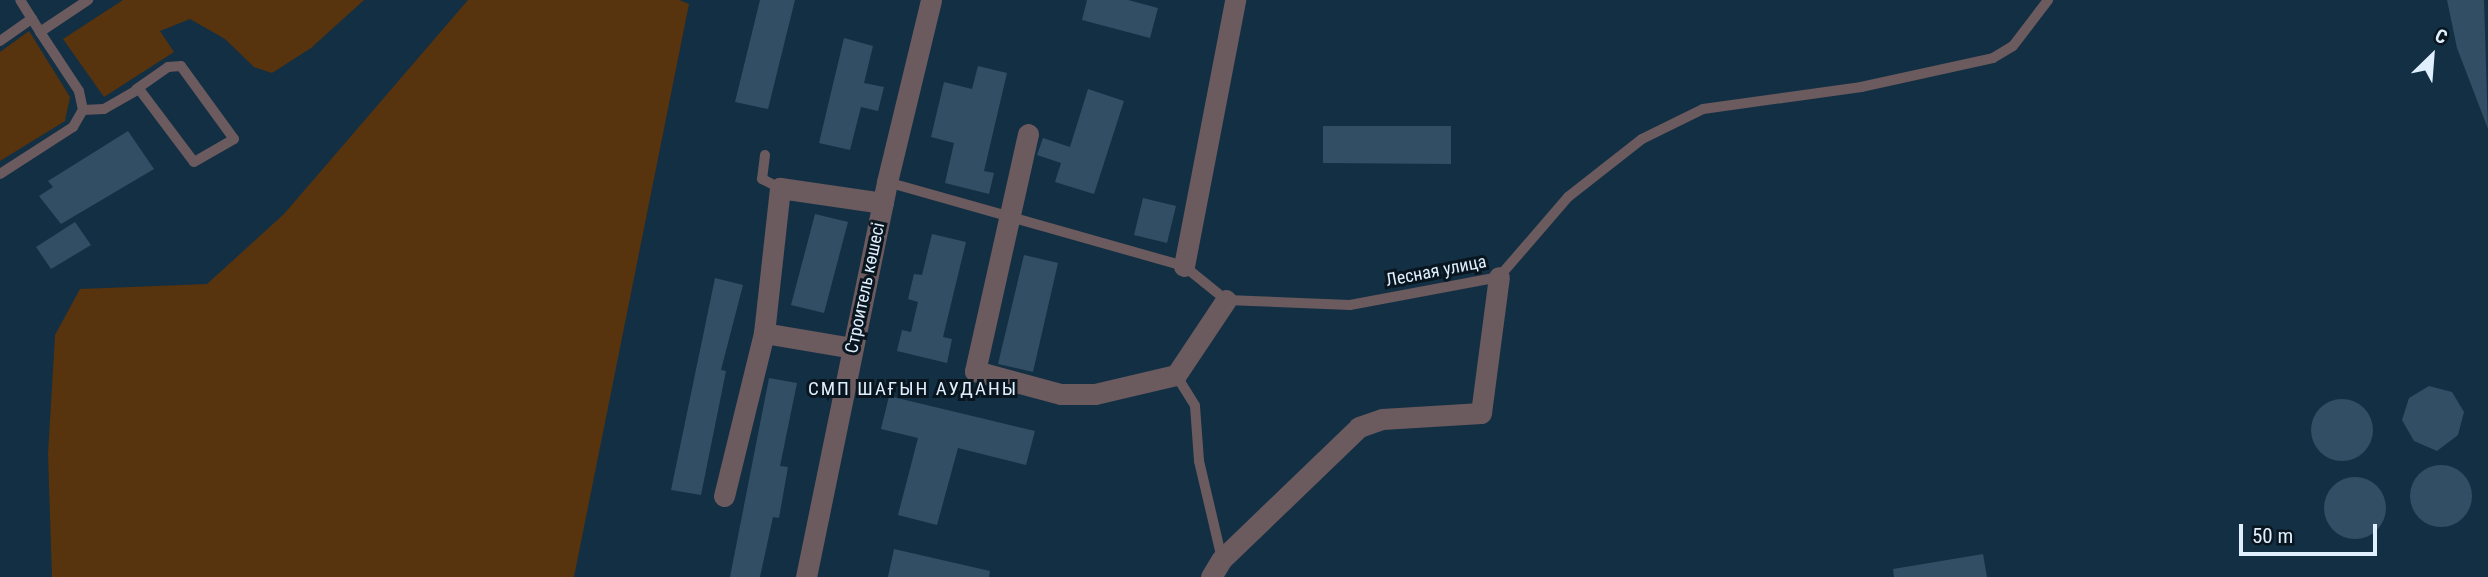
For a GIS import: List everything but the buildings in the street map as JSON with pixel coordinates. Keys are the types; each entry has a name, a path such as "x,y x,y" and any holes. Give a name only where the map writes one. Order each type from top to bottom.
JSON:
{"street":[{"name":"Строитель көшесі","path":"806,577 887,182 931,0"},
{"path":"1184,266 1235,0"},
{"path":"1028,134 1007,216 975,371 1061,394 1095,394 1176,375 1226,300"},
{"path":"724,496 764,333 780,188 883,203"},
{"path":"1217,568 1359,427 1382,419 1481,413 1499,277"},
{"path":"764,333 853,348"}],"lane":[{"path":"0,174 73,127 83,110 79,91 20,0"},
{"path":"40,32 88,0"},
{"name":"Лесная улица","path":"1226,300 1350,305 1499,277 1568,197 1642,139 1703,109 1861,87 1993,58 2013,46 2048,0"},
{"path":"0,41 32,19"},
{"path":"83,110 104,109 168,67 181,66 234,139 194,162 142,90 136,89"},
{"path":"765,155 762,179 780,188"},
{"path":"887,182 1184,266 1226,300"},
{"path":"1176,375 1195,406 1199,461 1217,568"}],"shaded area":[{"path":"123,0 364,0 311,48 272,73 254,67 225,39 190,19 160,31 174,52 104,97 63,39"},
{"path":"468,0 679,0 689,4 574,577 52,577 48,454 55,335 80,289 207,284 284,214"},
{"path":"29,31 70,97 65,121 0,161 0,52"}],"district":[{"name":"СМП ШАҒЫН АУДАНЫ","path":"913,389"}]}
